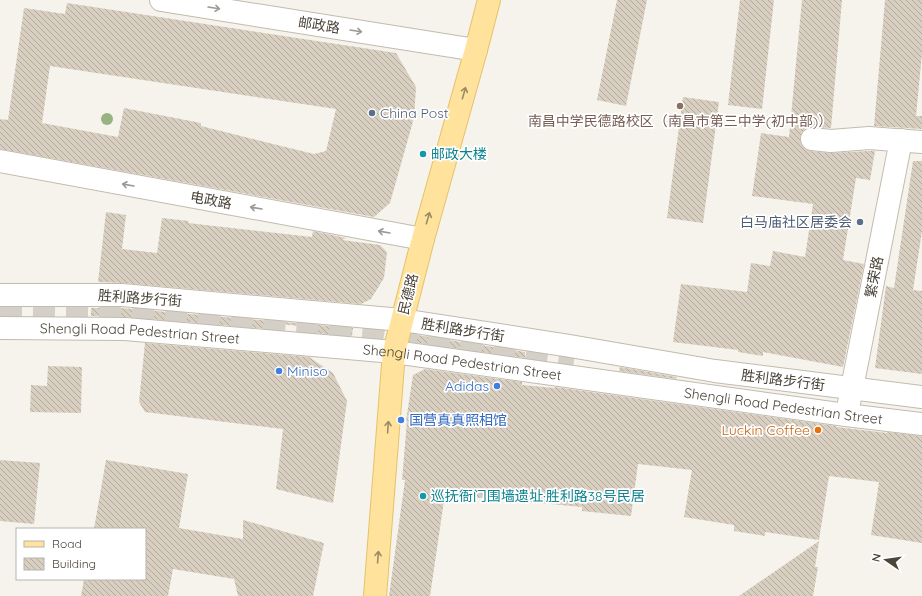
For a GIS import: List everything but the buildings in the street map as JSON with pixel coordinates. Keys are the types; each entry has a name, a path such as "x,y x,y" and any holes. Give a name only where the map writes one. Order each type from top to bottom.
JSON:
{"main road":[{"name":"民德路","path":"375,596 394,352 422,239 476,50 488,0"}],"street":[{"name":"邮政路","path":"161,0 476,50"},
{"name":"繁荣路","path":"812,139 832,141 869,138 912,141 846,415"},
{"name":"电政路","path":"0,161 422,239"},
{"name":"胜利路步行街","path":"0,295 122,295 402,320 570,346 715,371 922,397"},
{"name":"Shengli Road Pedestrian Street","path":"0,328 125,329 394,352 846,415 922,424"}],"tunnel":[{"path":"0,311 123,313 376,334 573,367"}],"place":[{"name":"南昌中学民德路校区（南昌市第三中学(初中部)）","path":"680,106"},
{"name":"China Post","path":"372,113"},
{"name":"邮政大楼","path":"423,154"},
{"name":"白马庙社区居委会","path":"860,222"},
{"name":"Miniso","path":"279,371"},
{"name":"Adidas","path":"497,386"},
{"name":"国营真真照相馆","path":"401,420"},
{"name":"Luckin Coffee","path":"818,430"},
{"name":"巡抚衙门围墙遗址·胜利路38号民居","path":"423,496"}]}
